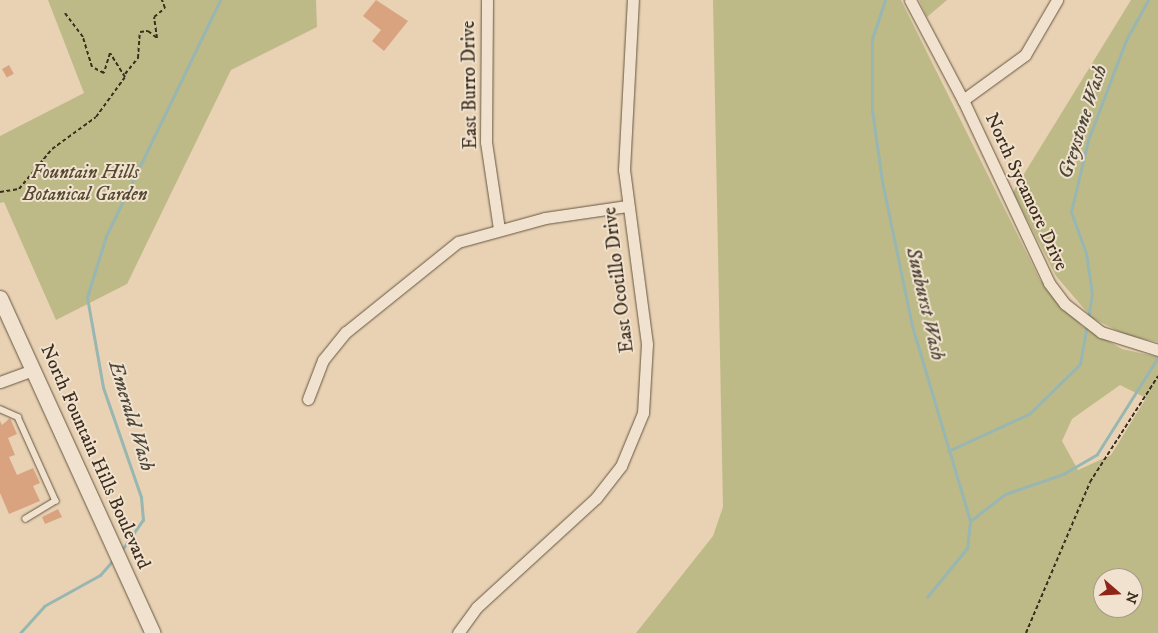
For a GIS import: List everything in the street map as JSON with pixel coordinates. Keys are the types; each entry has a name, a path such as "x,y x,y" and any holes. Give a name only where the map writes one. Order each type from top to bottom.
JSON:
{"main road":[{"name":"North Fountain Hills Boulevard","path":"0,298 153,633"}],"street":[{"name":"East Burro Drive","path":"487,0 484,120 499,229"},
{"name":"East Ocotillo Drive","path":"458,633 477,607 596,498 621,466 643,413 647,344 627,206 624,160 633,0"},
{"name":"North Sycamore Drive","path":"910,0 963,100 1036,259 1065,304 1101,332 1158,350"},
{"path":"963,100 1025,55 1057,0"},
{"path":"308,398 323,360 378,302 458,242 499,229 627,206"},
{"path":"0,382 33,370"}],"lane":[{"path":"0,408 18,417 56,500 26,519"}],"path":[{"path":"0,192 19,189 52,148 91,122 138,58 140,32 148,31 157,38 154,17 165,8 162,0"},
{"path":"65,13 83,37 92,67 104,73 110,53 125,74"},
{"path":"1026,633 1090,482 1158,376"}],"green space":[{"name":"Fountain Hills Botanical Garden","path":"48,0 316,0 317,27 231,70 127,284 56,320 4,202 0,203 0,136 84,93"},
{"path":"713,0 901,0 1040,280 1082,326 1122,349 1158,357 1158,633 636,633 713,536 723,507","holes":["1120,385 1146,398 1111,455 1078,470 1062,441 1072,419"]},
{"path":"919,0 947,0 927,17"},
{"path":"1131,0 1158,0 1158,342 1126,335 1092,318 1056,276 1013,192"}],"building":[{"path":"376,0 408,21 384,51 372,41 381,30 363,16"},
{"path":"9,65 14,74 7,78 2,69"},
{"path":"10,418 17,434 8,438 15,455 9,457 17,475 33,468 40,483 33,486 40,501 9,514 0,493 0,421 2,425"},
{"path":"58,509 62,517 45,524 42,517"}],"waterway":[{"name":"Emerald Wash","path":"121,551 143,520 141,497 103,387 87,297 106,236 220,0"},
{"name":"Sunburst Wash","path":"885,0 872,39 872,110 882,181 912,326 970,521 967,548 927,597"},
{"name":"Greystone Wash","path":"1088,319 1092,294 1086,253 1071,212 1088,140 1126,40 1148,0"},
{"name":"Greystone Wash","path":"948,451 1029,414 1080,364 1087,325"},
{"path":"970,521 1005,494 1063,474 1097,454 1158,357"},
{"name":"Emerald Wash","path":"20,633 44,606 100,575 114,559"}]}
